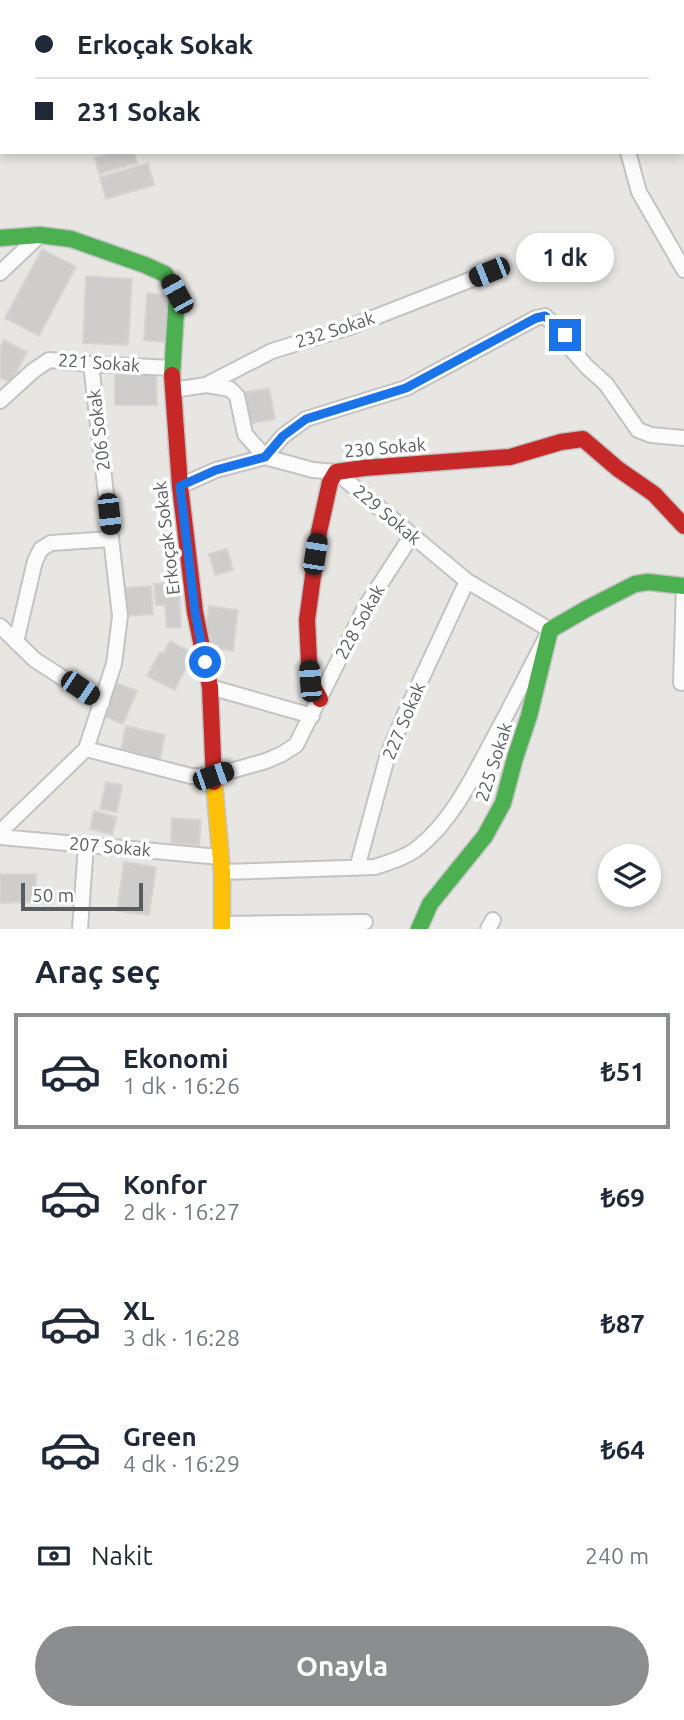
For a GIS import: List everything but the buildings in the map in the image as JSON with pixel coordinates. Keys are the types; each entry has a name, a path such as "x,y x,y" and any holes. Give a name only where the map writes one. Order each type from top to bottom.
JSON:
{"street":[{"path":"629,154 639,191 684,270"},
{"path":"0,273 40,235"},
{"name":"Erkoçak Sokak","path":"0,238 40,235 71,239 165,274 177,294 173,390 180,486 195,612 210,687 213,776 221,864 222,926"},
{"name":"232 Sokak","path":"173,390 206,385 272,351 350,327 498,269"},
{"path":"180,486 216,470 265,457 283,436 306,419 406,388 536,318 545,316 565,335 571,349 606,384 638,430 651,435 684,438"},
{"name":"221 Sokak","path":"0,401 33,370 49,360 172,368"},
{"name":"206 Sokak","path":"0,834 86,748 114,664 120,616 91,364"},
{"path":"206,385 230,389 237,396 245,433 265,457"},
{"name":"230 Sokak","path":"320,699 310,681 307,620 318,532 335,472 510,457 561,442 583,439 618,469 654,494 684,526"},
{"name":"229 Sokak","path":"265,457 313,470 335,472 467,581 550,630"},
{"name":"228 Sokak","path":"213,776 282,754 296,745 366,606 412,536"},
{"path":"102,703 35,660 6,635 41,549 51,543 111,539"},
{"name":"227 Sokak","path":"357,868 388,754 467,581"},
{"path":"550,630 635,584 648,582 684,586 681,683"},
{"name":"207 Sokak","path":"0,834 221,864 357,868 375,867 396,860 419,848 442,823 472,779 550,630"},
{"name":"225 Sokak","path":"419,929 430,904 485,836 503,803 529,716 550,630"},
{"path":"210,687 312,716"},
{"path":"86,748 191,775 213,776"},
{"path":"80,929 86,844"},
{"path":"222,926 365,922"}],"traffic: fast":[{"path":"0,238 40,235 71,239 165,274 177,294 172,375"},
{"path":"419,929 430,904 485,836 503,803 529,716 550,630 635,584 648,582 684,586"}],"traffic: slow":[{"path":"214,782 222,872 222,929"}],"traffic: jam":[{"path":"172,375 180,486 195,612 210,687 214,782"},
{"path":"320,699 310,681 307,620 319,532 330,482 336,472 510,457 561,442 583,439 618,469 654,494 684,526"}],"route":[{"path":"205,662 195,612 180,486 216,470 265,457 283,436 306,419 406,388 536,318 545,316 565,335"}]}
